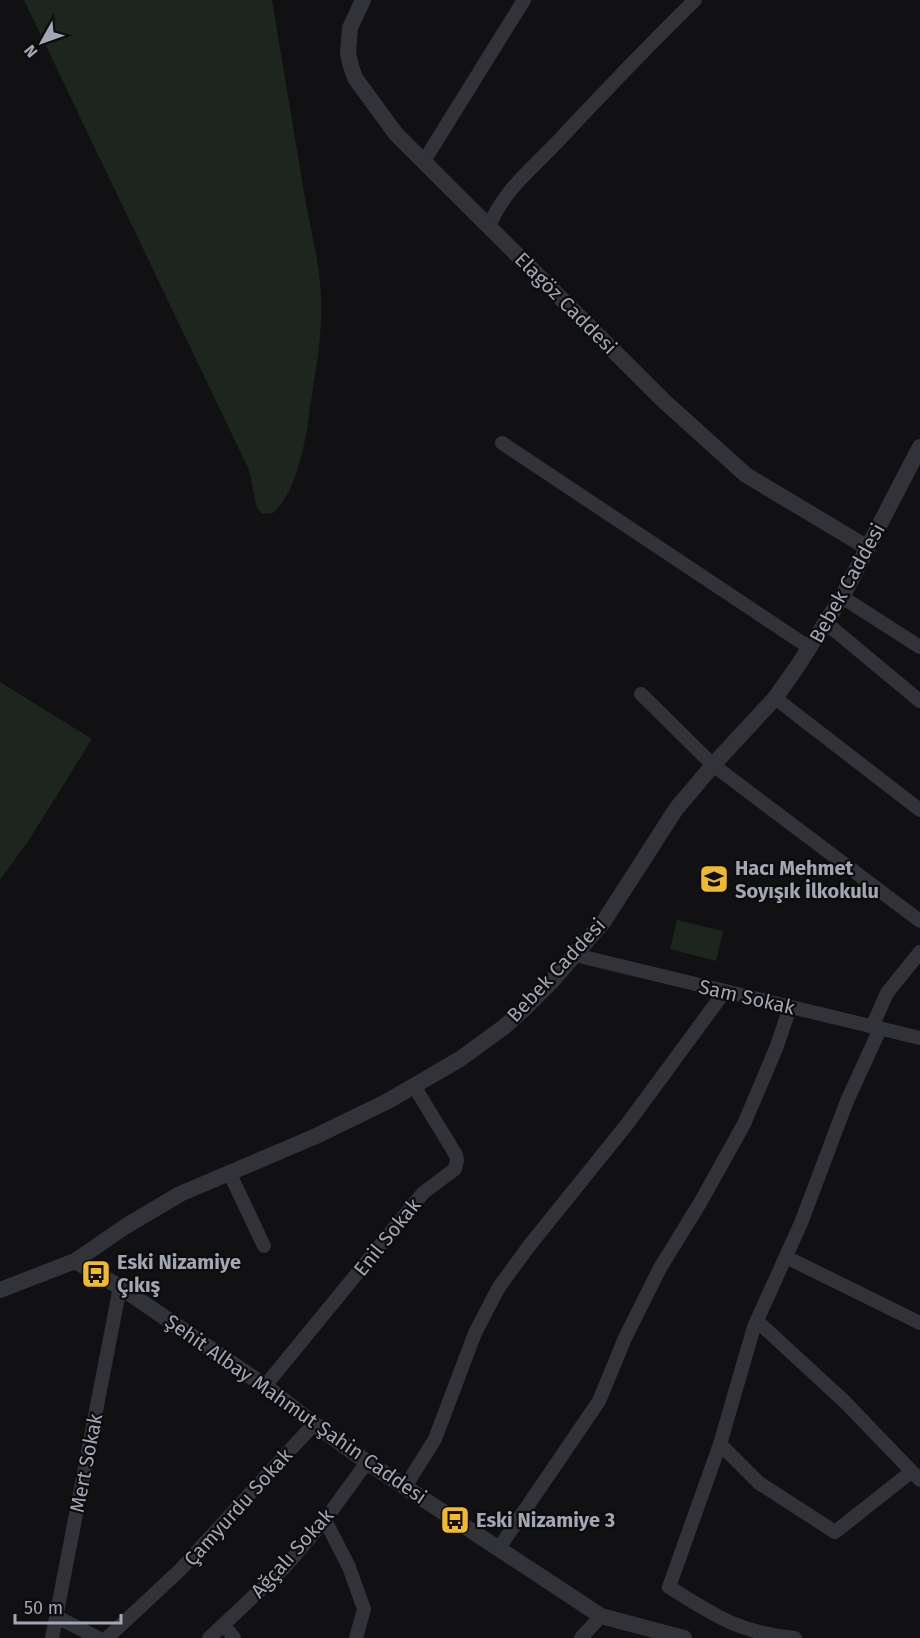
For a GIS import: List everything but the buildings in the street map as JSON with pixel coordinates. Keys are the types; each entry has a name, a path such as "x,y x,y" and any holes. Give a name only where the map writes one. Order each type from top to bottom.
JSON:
{"street":[{"name":"Elagöz Caddesi","path":"363,0 354,16 348,41 348,54 355,78 396,134 665,402 746,475 867,548"},
{"path":"424,161 524,0"},
{"path":"489,226 500,203 515,182 537,163 695,0"},
{"path":"502,443 810,648"},
{"name":"Bebek Caddesi","path":"75,1261 153,1209 229,1172 323,1133 414,1086 460,1059 504,1027 552,981 604,921 676,810 713,765 775,698 810,648 842,597 920,447"},
{"path":"842,597 920,647"},
{"path":"826,623 920,701"},
{"path":"641,694 713,765 920,921"},
{"path":"775,698 920,810"},
{"path":"795,1638 764,1634 732,1625 669,1587 720,1444 757,1321 801,1223 876,1028 887,993 920,952"},
{"name":"Sam Sokak","path":"575,955 920,1038"},
{"path":"405,1487 435,1439 475,1333 499,1287 628,1123 725,991"},
{"path":"499,1548 599,1401 625,1338 660,1268 744,1124 777,1046 789,1007"},
{"name":"Enil Sokak","path":"265,1386 423,1193 455,1169 456,1155 414,1086"},
{"path":"229,1172 264,1246"},
{"path":"786,1257 920,1323"},
{"path":"0,1290 75,1261"},
{"name":"Şehit Albay Mahmut Şahin Caddesi","path":"75,1261 120,1287 265,1386 367,1462 601,1616 684,1638"},
{"name":"Mert Sokak","path":"52,1638 120,1287"},
{"path":"720,1444 759,1483 835,1532 916,1476 845,1402 757,1321"},
{"name":"Çamyurdu Sokak","path":"107,1638 180,1570 314,1424"},
{"name":"Ağçalı Sokak","path":"210,1638 284,1568 325,1520 367,1462"},
{"path":"325,1520 349,1568 364,1609 356,1638"},
{"path":"581,1638 601,1616"},
{"path":"57,1617 98,1638"},
{"path":"224,1625 234,1638"}],"shaded area":[{"path":"24,0 272,0 317,260 321,313 318,357 302,454 288,493 273,513 262,514 257,508 249,470"},
{"path":"0,682 92,739 29,840 0,880"},
{"path":"677,920 723,931 716,961 670,949"}],"place":[{"name":"Hacı Mehmet Soyışık İlkokulu","path":"714,879"},
{"name":"Eski Nizamiye Çıkış","path":"96,1274"},
{"name":"Eski Nizamiye 3","path":"455,1520"}]}
